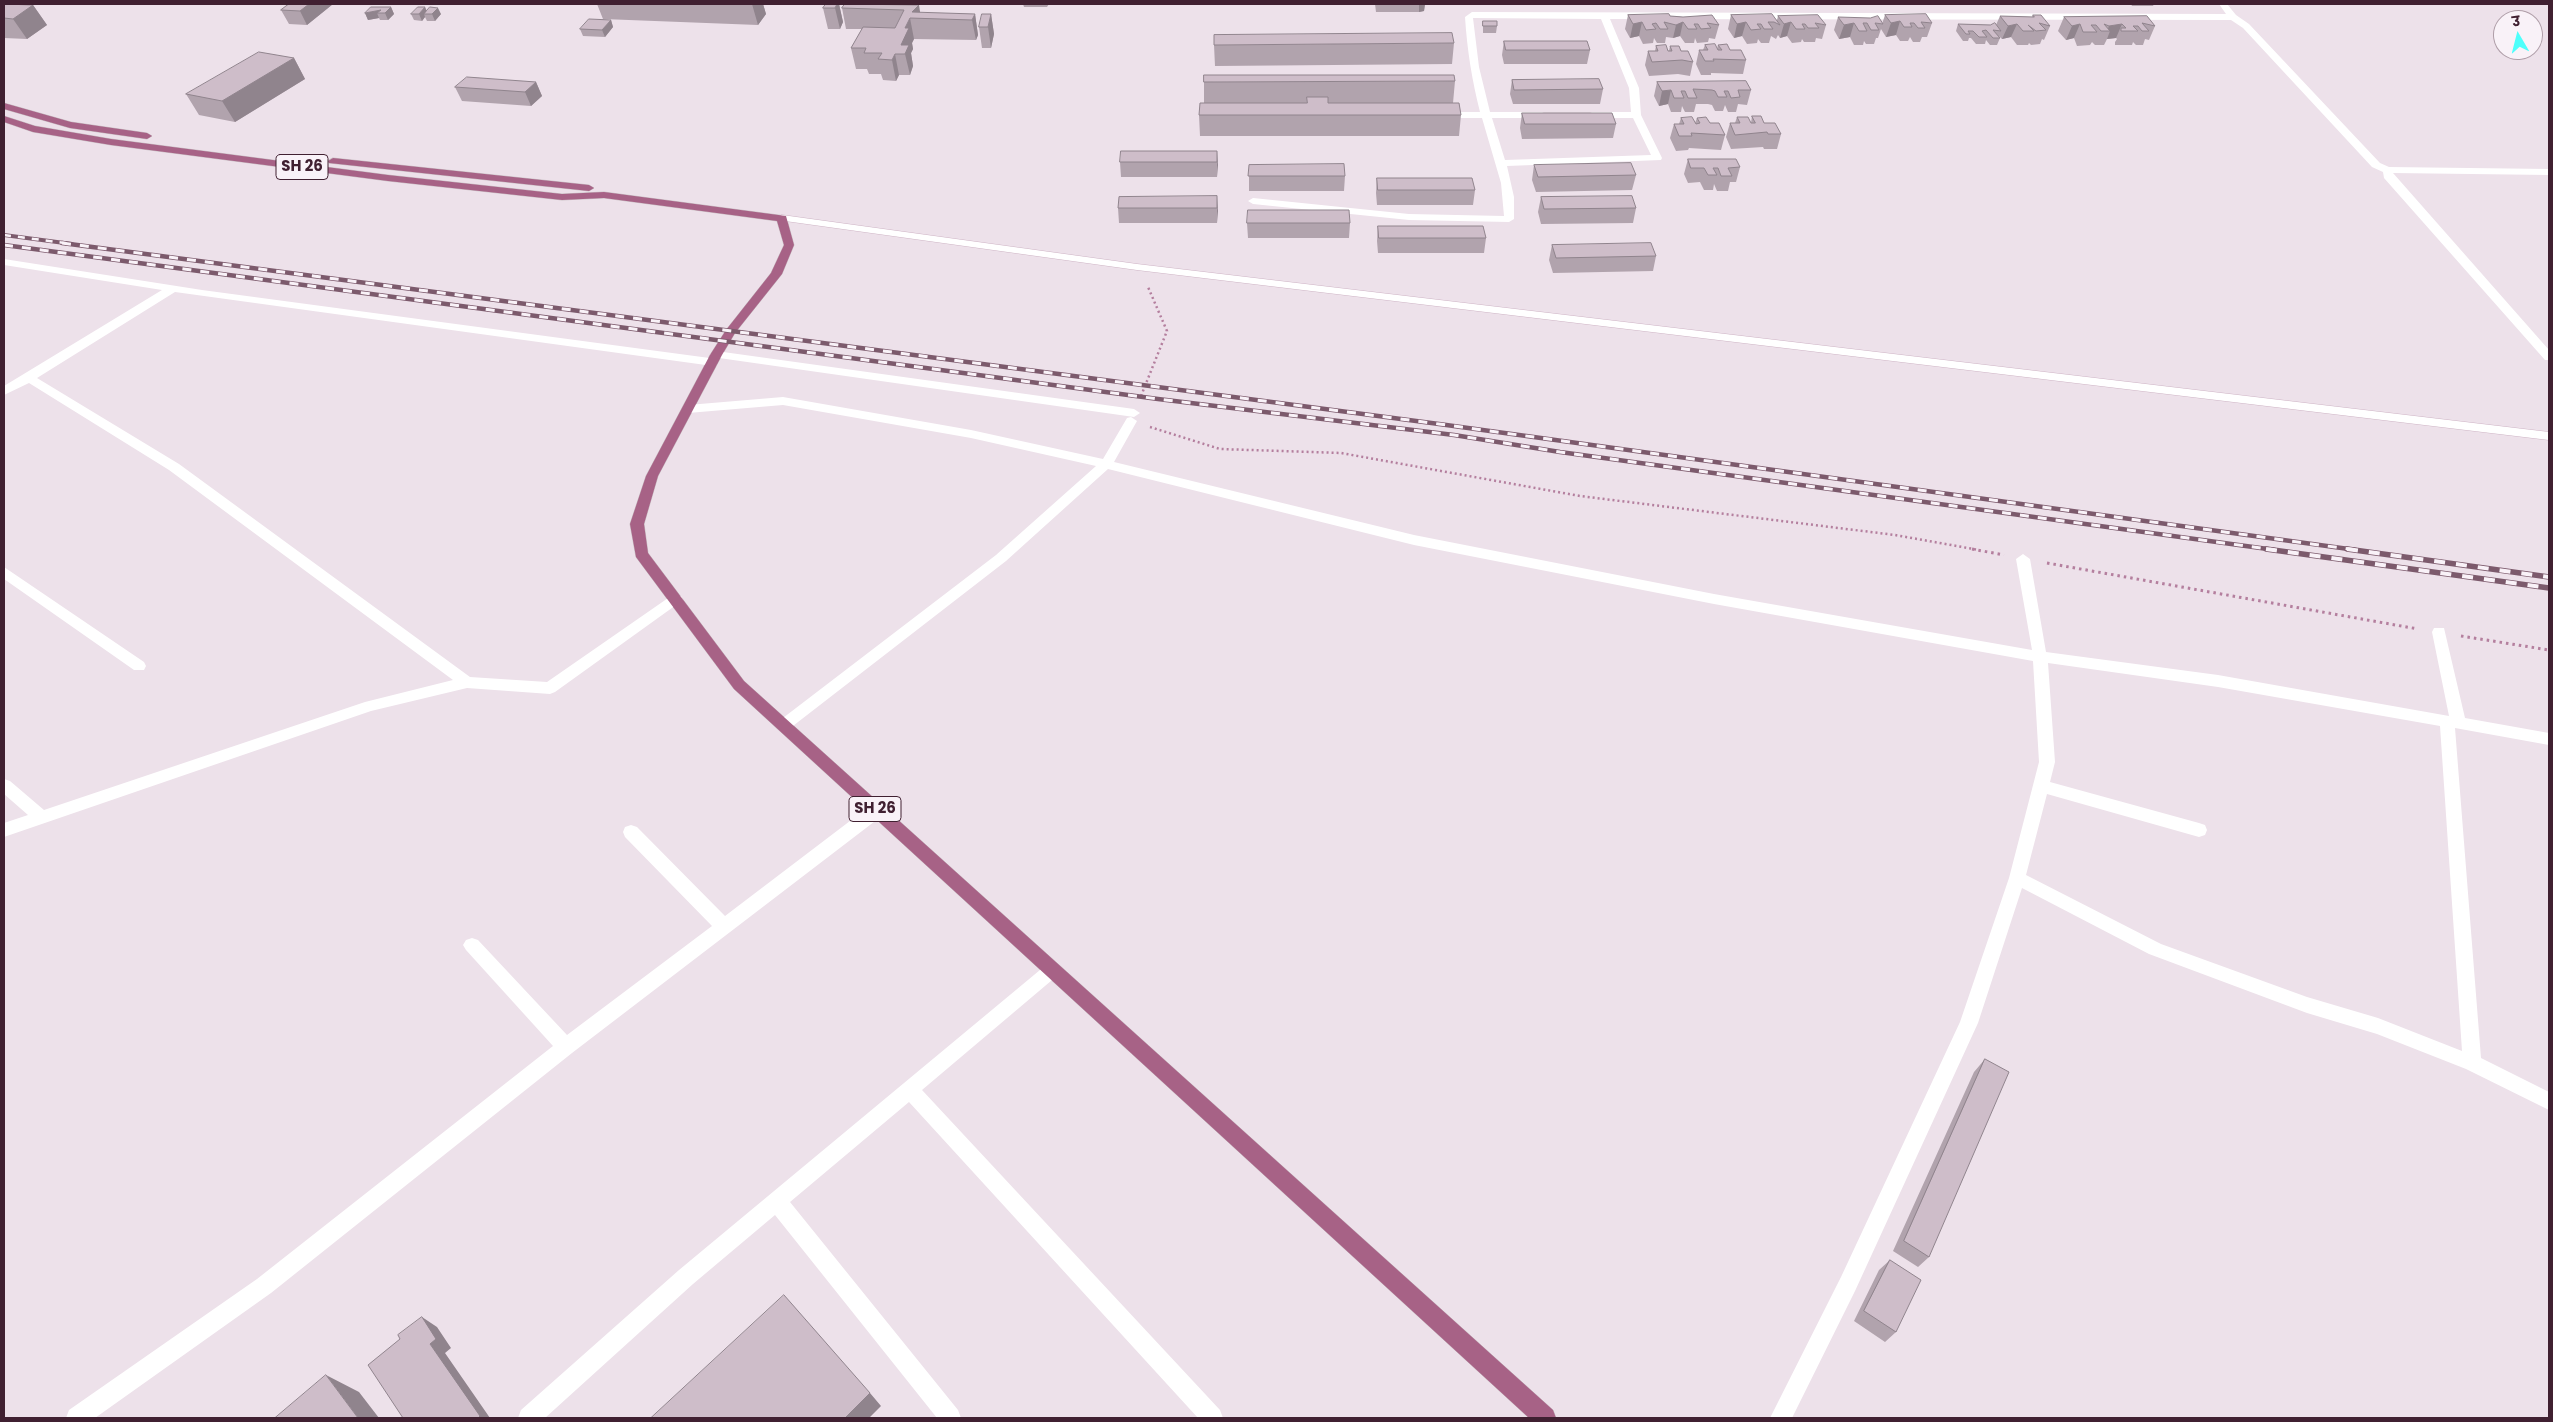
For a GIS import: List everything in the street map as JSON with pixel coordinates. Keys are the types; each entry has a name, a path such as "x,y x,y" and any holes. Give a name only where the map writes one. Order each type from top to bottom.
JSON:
{"main road":[{"path":"4,106 70,125 336,161 590,188 604,195"},
{"name":"SH 26","path":"4,119 32,129 101,140 378,177 562,197 604,195 782,218 789,245 776,274 730,332 652,476 637,524 641,554 739,685 1545,1418"}],"street":[{"path":"2223,4 2233,17 2246,26 2376,165 2388,170 2549,172"},
{"path":"1253,201 1408,218 1509,219 1512,210 1501,163 1485,115 1471,50 1468,12 1605,18 1865,14 2233,17"},
{"path":"1501,163 1656,158 1636,115 1634,88 1605,18"},
{"path":"1427,115 1555,115"},
{"path":"1584,115 1636,115"},
{"path":"2388,170 2388,176 2549,357"},
{"path":"782,218 1137,267 2549,436"},
{"path":"4,262 172,288 715,358 1132,417 1106,464 1001,558 784,726"},
{"path":"4,391 29,378 172,288"},
{"path":"29,378 174,467 467,682"},
{"path":"688,409 783,401 971,434 1106,464 1414,540 1714,599 2040,657 2218,681 2549,739"},
{"path":"1781,1418 1848,1284 1969,1023 2017,878 2047,762 2040,657 2024,559"},
{"path":"4,572 139,666"},
{"path":"4,830 40,816 370,706 467,682 550,688 676,600"},
{"path":"2439,632 2452,722 2472,1063"},
{"path":"4,785 40,816"},
{"path":"2040,786 2199,830"},
{"path":"78,1418 264,1286 566,1047 876,810"},
{"path":"631,832 724,926"},
{"path":"2017,878 2155,949 2307,1005 2378,1026 2472,1063 2549,1101"},
{"path":"472,945 566,1047"},
{"path":"529,1418 686,1277 1052,970"},
{"path":"910,1089 1212,1418"},
{"path":"777,1201 950,1418"}],"path":[{"path":"1137,267 1151,291 1167,331 1132,417 1220,449 1341,453 1580,496 1895,535 2332,616 2549,650"}],"building":[{"path":"4,4 33,5 13,19 4,18"},
{"path":"289,4 309,4 300,11 281,10"},
{"path":"826,4 837,4 835,8 823,8"},
{"path":"845,4 919,5 912,12 975,14 972,20 910,18 905,28 909,28 901,45 909,45 905,54 895,54 892,60 878,59 882,53 864,53 866,48 851,48 863,27 895,28 904,10 842,8"},
{"path":"371,7 391,7 385,13 377,13 381,10 365,13"},
{"path":"418,7 425,7 419,14 411,14"},
{"path":"430,7 438,8 432,14 424,14"},
{"path":"982,14 991,14 988,27 979,27"},
{"path":"1669,14 1670,16 1683,17 1712,15 1719,25 1707,23 1711,28 1701,29 1698,24 1694,24 1697,29 1688,29 1683,22 1676,25 1664,22 1668,29 1660,29 1656,23 1652,24 1656,29 1646,30 1642,22 1633,24 1628,15"},
{"path":"1772,14 1780,25 1768,22 1773,29 1764,29 1761,24 1757,24 1761,29 1751,30 1746,22 1737,24 1731,15"},
{"path":"1926,14 1932,23 1921,22 1925,28 1918,28 1914,23 1910,23 1912,27 1904,27 1900,21 1891,23 1885,15"},
{"path":"1818,15 1826,25 1815,23 1819,28 1808,28 1805,24 1802,24 1805,29 1796,29 1791,22 1784,24 1778,16"},
{"path":"2033,15 2041,15 2050,26 2039,23 2046,30 2036,31 2028,25 2034,31 2023,31 2017,24 2008,26 2000,16 2034,17"},
{"path":"1878,16 1883,24 1875,23 1879,30 1871,30 1867,23 1863,23 1867,31 1859,31 1854,23 1844,25 1838,17 1870,18"},
{"path":"2147,16 2155,26 2142,23 2149,31 2142,31 2138,26 2133,26 2138,31 2121,31 2121,28 2126,28 2122,24 2109,26 2104,24 2110,31 2101,31 2096,25 2091,25 2097,32 2083,32 2080,24 2072,26 2064,17"},
{"path":"589,19 611,20 602,30 580,29"},
{"path":"1483,21 1497,21 1497,26 1483,26"},
{"path":"1995,23 2001,31 1993,30 2000,38 1993,38 1986,30 1982,31 1987,37 1979,37 1973,31 1968,31 1970,34 1966,34 1958,24 1990,25"},
{"path":"1452,33 1454,43 1214,45 1214,35"},
{"path":"1504,41 1587,41 1590,50 1506,50"},
{"path":"1715,44 1718,50 1722,50 1718,45 1727,44 1730,50 1741,50 1746,60 1713,59 1714,61 1705,61 1699,50 1708,50 1705,45"},
{"path":"1666,45 1668,51 1672,51 1670,46 1679,46 1681,51 1688,51 1693,62 1682,60 1652,62 1648,51 1658,51 1656,46"},
{"path":"259,52 294,58 222,101 186,94"},
{"path":"1204,75 1454,75 1455,81 1204,82"},
{"path":"467,77 536,82 525,92 455,87"},
{"path":"1599,79 1603,89 1514,90 1512,80"},
{"path":"1746,81 1751,90 1738,90 1740,97 1731,98 1728,91 1724,91 1727,97 1718,97 1715,91 1712,90 1693,89 1697,98 1688,98 1685,91 1681,91 1684,98 1674,98 1671,90 1662,91 1657,82"},
{"path":"1307,97 1328,97 1328,103 1459,103 1461,115 1199,115 1200,103 1307,103"},
{"path":"1522,113 1612,113 1616,124 1525,124"},
{"path":"1752,116 1761,116 1764,123 1775,123 1781,134 1768,134 1767,132 1735,135 1730,123 1740,123 1737,117 1748,117 1751,123 1755,123"},
{"path":"1692,117 1696,124 1700,123 1697,118 1706,117 1710,123 1719,123 1725,135 1691,133 1692,136 1679,136 1674,124 1684,124 1681,118"},
{"path":"1121,151 1217,151 1217,162 1120,162"},
{"path":"1688,159 1736,159 1740,167 1728,168 1732,176 1721,176 1718,168 1713,168 1717,175 1708,175 1704,168 1691,168"},
{"path":"1631,163 1636,175 1538,177 1534,165"},
{"path":"1344,164 1345,176 1248,176 1249,165"},
{"path":"1377,178 1472,178 1475,190 1378,190"},
{"path":"1217,196 1217,208 1118,208 1119,197"},
{"path":"1632,196 1636,208 1544,209 1541,197"},
{"path":"1248,210 1349,210 1350,223 1247,223"},
{"path":"1378,226 1483,226 1486,238 1379,238"},
{"path":"1651,243 1656,256 1556,258 1552,245"},
{"path":"1985,1059 2009,1072 1929,1257 1904,1241"},
{"path":"1890,1260 1921,1280 1896,1332 1864,1311"},
{"path":"784,1295 870,1393 845,1418 651,1418"},
{"path":"422,1317 436,1339 430,1344 480,1416 478,1418 403,1418 368,1365 400,1339 398,1335"},
{"path":"326,1375 358,1418 275,1418"}],"railway":[{"path":"4,235 72,244"},
{"path":"62,243 1439,424 2356,550"},
{"path":"4,245 1158,399 1454,435 1560,452 2275,550"},
{"path":"2266,549 2549,588"},
{"path":"2347,549 2549,577"}]}
